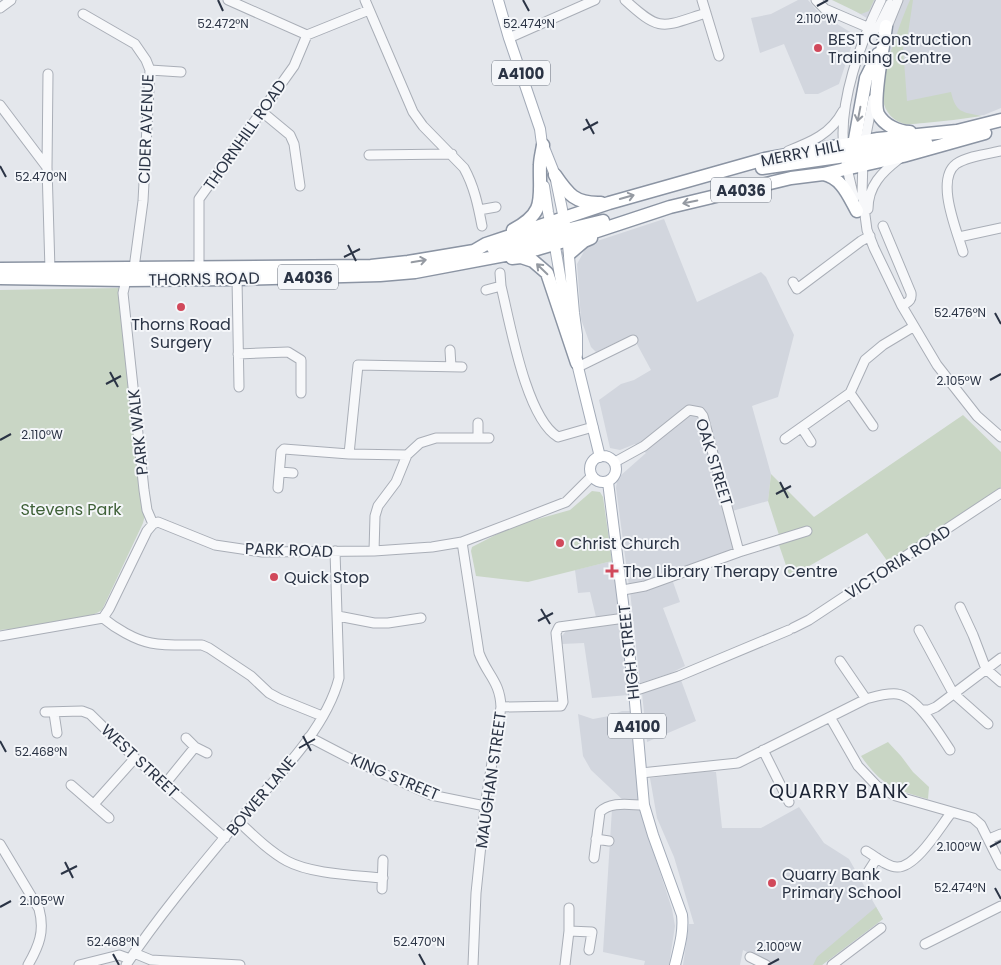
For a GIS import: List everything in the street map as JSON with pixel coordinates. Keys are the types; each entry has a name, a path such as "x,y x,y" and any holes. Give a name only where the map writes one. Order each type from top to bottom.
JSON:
{"highway":[{"path":"886,26 876,98 878,113 886,123 902,132 937,132"},
{"path":"854,154 866,78 879,54"},
{"name":"MERRY HILL","path":"553,234 566,229 665,209 791,178 823,174 854,154 937,132 957,131 1001,120"},
{"name":"MERRY HILL","path":"553,234 566,229 609,202 765,159 854,154 904,156 1001,129"},
{"path":"728,169 751,170 925,142 968,137"},
{"path":"486,244 516,229 527,222 534,214 541,195 540,164 543,146"},
{"path":"823,174 832,176 840,182 857,211"},
{"path":"556,175 567,192 576,199 589,203 609,202"},
{"path":"570,253 584,241 650,218 665,209"},
{"path":"474,251 533,241 553,234"},
{"name":"THORNS ROAD","path":"0,269 371,266 474,251 486,244 553,234"},
{"name":"THORNS ROAD","path":"0,278 126,280 389,274 445,268 489,259 553,234"},
{"path":"489,259 521,257 533,261 547,273 577,365"}],"main road":[{"name":"A4100","path":"498,0 509,38 533,105 543,146 556,175 570,253 577,335 577,365"},
{"name":"A4100","path":"543,146 545,195 577,365 600,456"},
{"path":"608,482 600,482 592,476 591,465 600,456 608,457 615,462"},
{"name":"HIGH STREET","path":"615,462 616,474 608,482 634,691 644,805 682,914 682,936 675,965"}],"street":[{"path":"0,8 11,0"},
{"path":"228,0 307,35 369,10"},
{"path":"365,0 413,112 423,126 452,154 469,176 476,193 482,226"},
{"path":"509,38 595,0"},
{"path":"625,0 648,20 668,26 706,13"},
{"path":"702,0 719,56"},
{"path":"816,0 824,9 874,30 878,28 892,0"},
{"path":"868,233 854,154 843,132 846,104 854,66 868,27 881,0"},
{"path":"879,54 886,26 898,0"},
{"name":"CIDER AVENUE","path":"83,14 90,23 135,44 146,60 150,70 144,201 134,268"},
{"name":"THORNHILL ROAD","path":"199,268 199,200 294,66 307,35"},
{"path":"150,70 181,72"},
{"path":"48,74 47,166 50,270"},
{"path":"765,159 806,144 829,131 836,124 846,104"},
{"path":"0,105 47,166"},
{"path":"261,111 290,135 294,144 300,186"},
{"path":"963,252 948,200 946,179 956,164 1001,151"},
{"path":"369,155 452,154"},
{"path":"854,154 857,211 913,328 937,365 977,416 1001,437"},
{"path":"793,282 797,289 861,241 868,233 868,201 872,187 878,178 904,156"},
{"path":"479,210 496,207"},
{"path":"883,226 912,298 902,306"},
{"path":"958,237 1001,228"},
{"path":"500,273 501,286 526,386 544,423 558,437 593,427"},
{"path":"237,278 239,387"},
{"name":"PARK WALK","path":"126,280 123,293 144,490 147,510 153,524"},
{"path":"486,290 501,286"},
{"path":"785,439 850,393 865,360 884,345 913,328"},
{"path":"577,365 633,340"},
{"path":"450,350 451,367"},
{"path":"238,354 288,352 300,360 301,393"},
{"path":"349,454 353,364 462,367"},
{"path":"850,393 873,426"},
{"name":"OAK STREET","path":"615,462 644,446 689,410 700,412 705,424 739,552"},
{"path":"478,423 478,437"},
{"path":"802,428 810,442"},
{"path":"374,551 374,516 378,506 396,482 407,455 420,443 436,438 489,438"},
{"path":"278,488 280,452 284,449 349,454 407,455"},
{"path":"280,472 293,473"},
{"name":"PARK ROAD","path":"153,524 158,522 215,545 262,552 374,551 432,547 462,542 566,502 592,476"},
{"name":"VICTORIA ROAD","path":"634,691 680,676 809,620 1001,493"},
{"path":"103,618 147,531 153,524"},
{"path":"622,590 645,586 739,552 807,531"},
{"name":"MAUGHAN STREET","path":"462,542 479,654 495,681 501,695 502,707 485,806 476,893 473,965"},
{"name":"BOWER LANE","path":"130,959 181,891 309,737 335,694 339,678 335,551"},
{"path":"960,608 974,635 986,669 1001,682"},
{"path":"338,616 374,623 421,618"},
{"path":"0,636 103,618 125,631 152,643 202,645 209,648 251,676 274,696 322,716"},
{"path":"502,707 561,706 563,702 556,633 559,627 625,618"},
{"path":"919,630 953,693 988,724"},
{"path":"923,710 936,707 1001,658"},
{"path":"840,661 866,699"},
{"path":"640,773 738,763 866,699 879,695 903,695 923,710 950,750"},
{"name":"WEST STREET","path":"57,733 49,712 82,711 90,714 135,758 225,838"},
{"path":"830,717 852,756 871,781 896,796 973,818 981,825 1001,865"},
{"name":"KING STREET","path":"309,737 357,762 431,795 485,806"},
{"path":"186,738 195,747 207,753"},
{"path":"165,784 195,747"},
{"path":"763,750 789,802"},
{"path":"94,804 135,758"},
{"path":"71,785 109,818"},
{"path":"594,858 600,812 606,806 644,805"},
{"path":"866,851 896,867 908,866 918,857 951,813"},
{"path":"238,822 272,850 300,867 382,878"},
{"path":"989,839 1001,834"},
{"path":"596,839 609,841"},
{"path":"0,844 4,860 39,909 42,918 39,947 28,965"},
{"path":"868,872 877,858"},
{"path":"382,889 383,860"},
{"path":"925,944 1001,906"},
{"path":"565,965 570,908"},
{"path":"832,965 881,928"},
{"path":"569,931 592,932 589,950"},
{"path":"79,965 119,955 130,959 240,965"},
{"path":"750,957 766,965"}],"shaded area":[{"name":"BEST Construction Training Centre","path":"798,0 808,0 819,13 855,35 839,84 818,94 805,94 784,44 760,53 751,18 771,14"},
{"path":"837,0 1001,0 1001,108 984,115 903,121 885,104 883,79 893,34"},
{"path":"664,219 697,302 761,272 766,277 794,335 778,397 752,406 771,474 768,501 725,513 733,550 669,574 629,586 616,488 620,476 646,453 635,444 620,450 610,448 599,400 621,384 634,380 651,370 632,335 596,352 591,347 581,319 577,264 588,244"},
{"path":"612,561 620,614 596,617 590,592 578,593 575,570"},
{"path":"672,579 680,602 663,608 685,666 671,673 640,683 630,591"},
{"path":"621,620 629,695 592,698 584,643 562,644 561,637 567,630"},
{"path":"681,680 696,721 647,742 642,693"},
{"path":"622,711 630,711 640,800 624,801 591,770 583,756 578,714 593,719"},
{"name":"Quarry Bank Primary School","path":"710,771 716,772 722,828 761,828 799,807 824,843 849,859 883,919 822,965 773,965 743,950 740,965 683,965 689,924 694,924 674,857 657,818 650,778"},
{"path":"612,809 642,809 672,909 675,926 669,965 644,965 645,961 603,952"}],"green space":[{"path":"832,0 874,0 869,11 861,14"},
{"path":"910,0 913,0 906,47 903,47 907,101 951,92 958,108 969,114 982,116 907,124 897,121 888,112 883,100 884,78 896,35"},
{"name":"Stevens Park","path":"120,288 145,515 143,523 102,610 68,621 0,630 0,290"},
{"path":"963,415 1001,452 1001,487 888,562 867,533 790,577 779,545 805,535 803,528 779,535 768,501 771,474 814,517"},
{"path":"592,491 600,492 603,497 612,561 528,582 476,576 471,551 472,547 513,526 570,510"},
{"path":"888,742 913,772 929,787 928,799 906,793 882,780 861,756"},
{"path":"876,907 883,919 822,965 813,965 817,957"}],"place":[{"name":"BEST Construction Training Centre","path":"818,48"},
{"name":"Thorns Road Surgery","path":"181,307"},
{"name":"Christ Church","path":"560,543"},
{"name":"The Library Therapy Centre","path":"612,571"},
{"name":"Quick Stop","path":"274,577"},
{"name":"Quarry Bank Primary School","path":"772,883"}],"district":[{"name":"QUARRY BANK","path":"839,791"}]}
